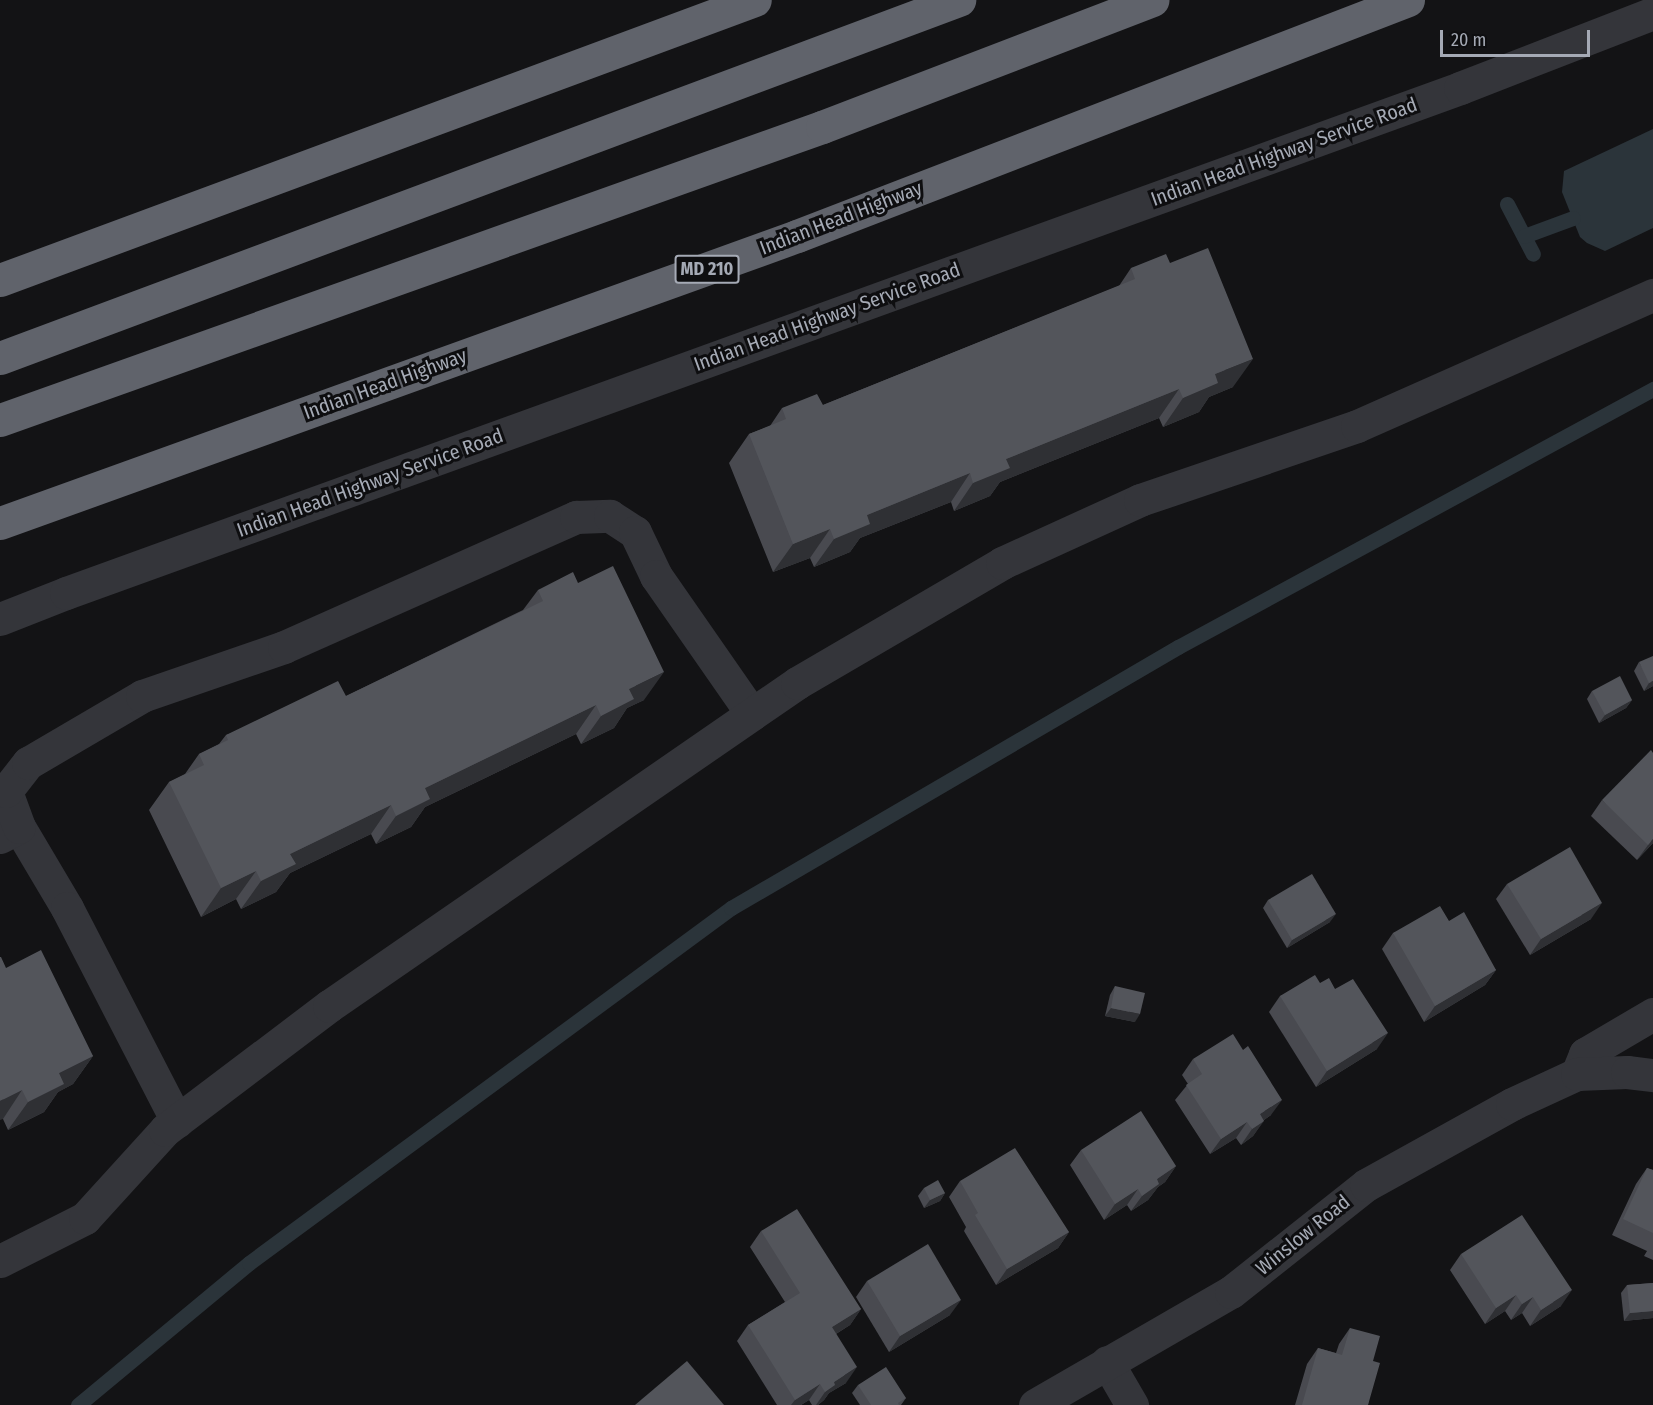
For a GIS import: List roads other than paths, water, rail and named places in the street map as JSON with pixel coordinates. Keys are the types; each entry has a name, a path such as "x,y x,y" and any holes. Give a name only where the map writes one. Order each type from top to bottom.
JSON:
{"highway":[{"path":"0,280 755,0"},
{"path":"0,358 958,0"},
{"path":"0,420 822,128 1152,0"},
{"name":"Indian Head Highway","path":"0,523 797,236 1408,0"}],"street":[{"name":"Indian Head Highway Service Road","path":"0,619 66,593 1460,88 1653,13"},
{"path":"0,1261 85,1218 165,1130 329,1006 797,683 1002,563 1140,500 1357,426 1653,295"},
{"path":"177,1121 68,908 9,832 6,790 28,764 142,696 284,647 576,517 610,516 635,532 656,576 752,714"},
{"path":"1577,1074 1585,1054 1653,1014"},
{"name":"Winslow Road","path":"1035,1405 1231,1292 1366,1185 1512,1104 1577,1074 1627,1072 1653,1075"},
{"path":"1107,1362 1132,1405"}],"waterway":[{"path":"1507,204 1533,254"},
{"path":"1524,236 1573,218"},
{"path":"78,1405 249,1263 731,908 1178,647 1653,389"}]}
